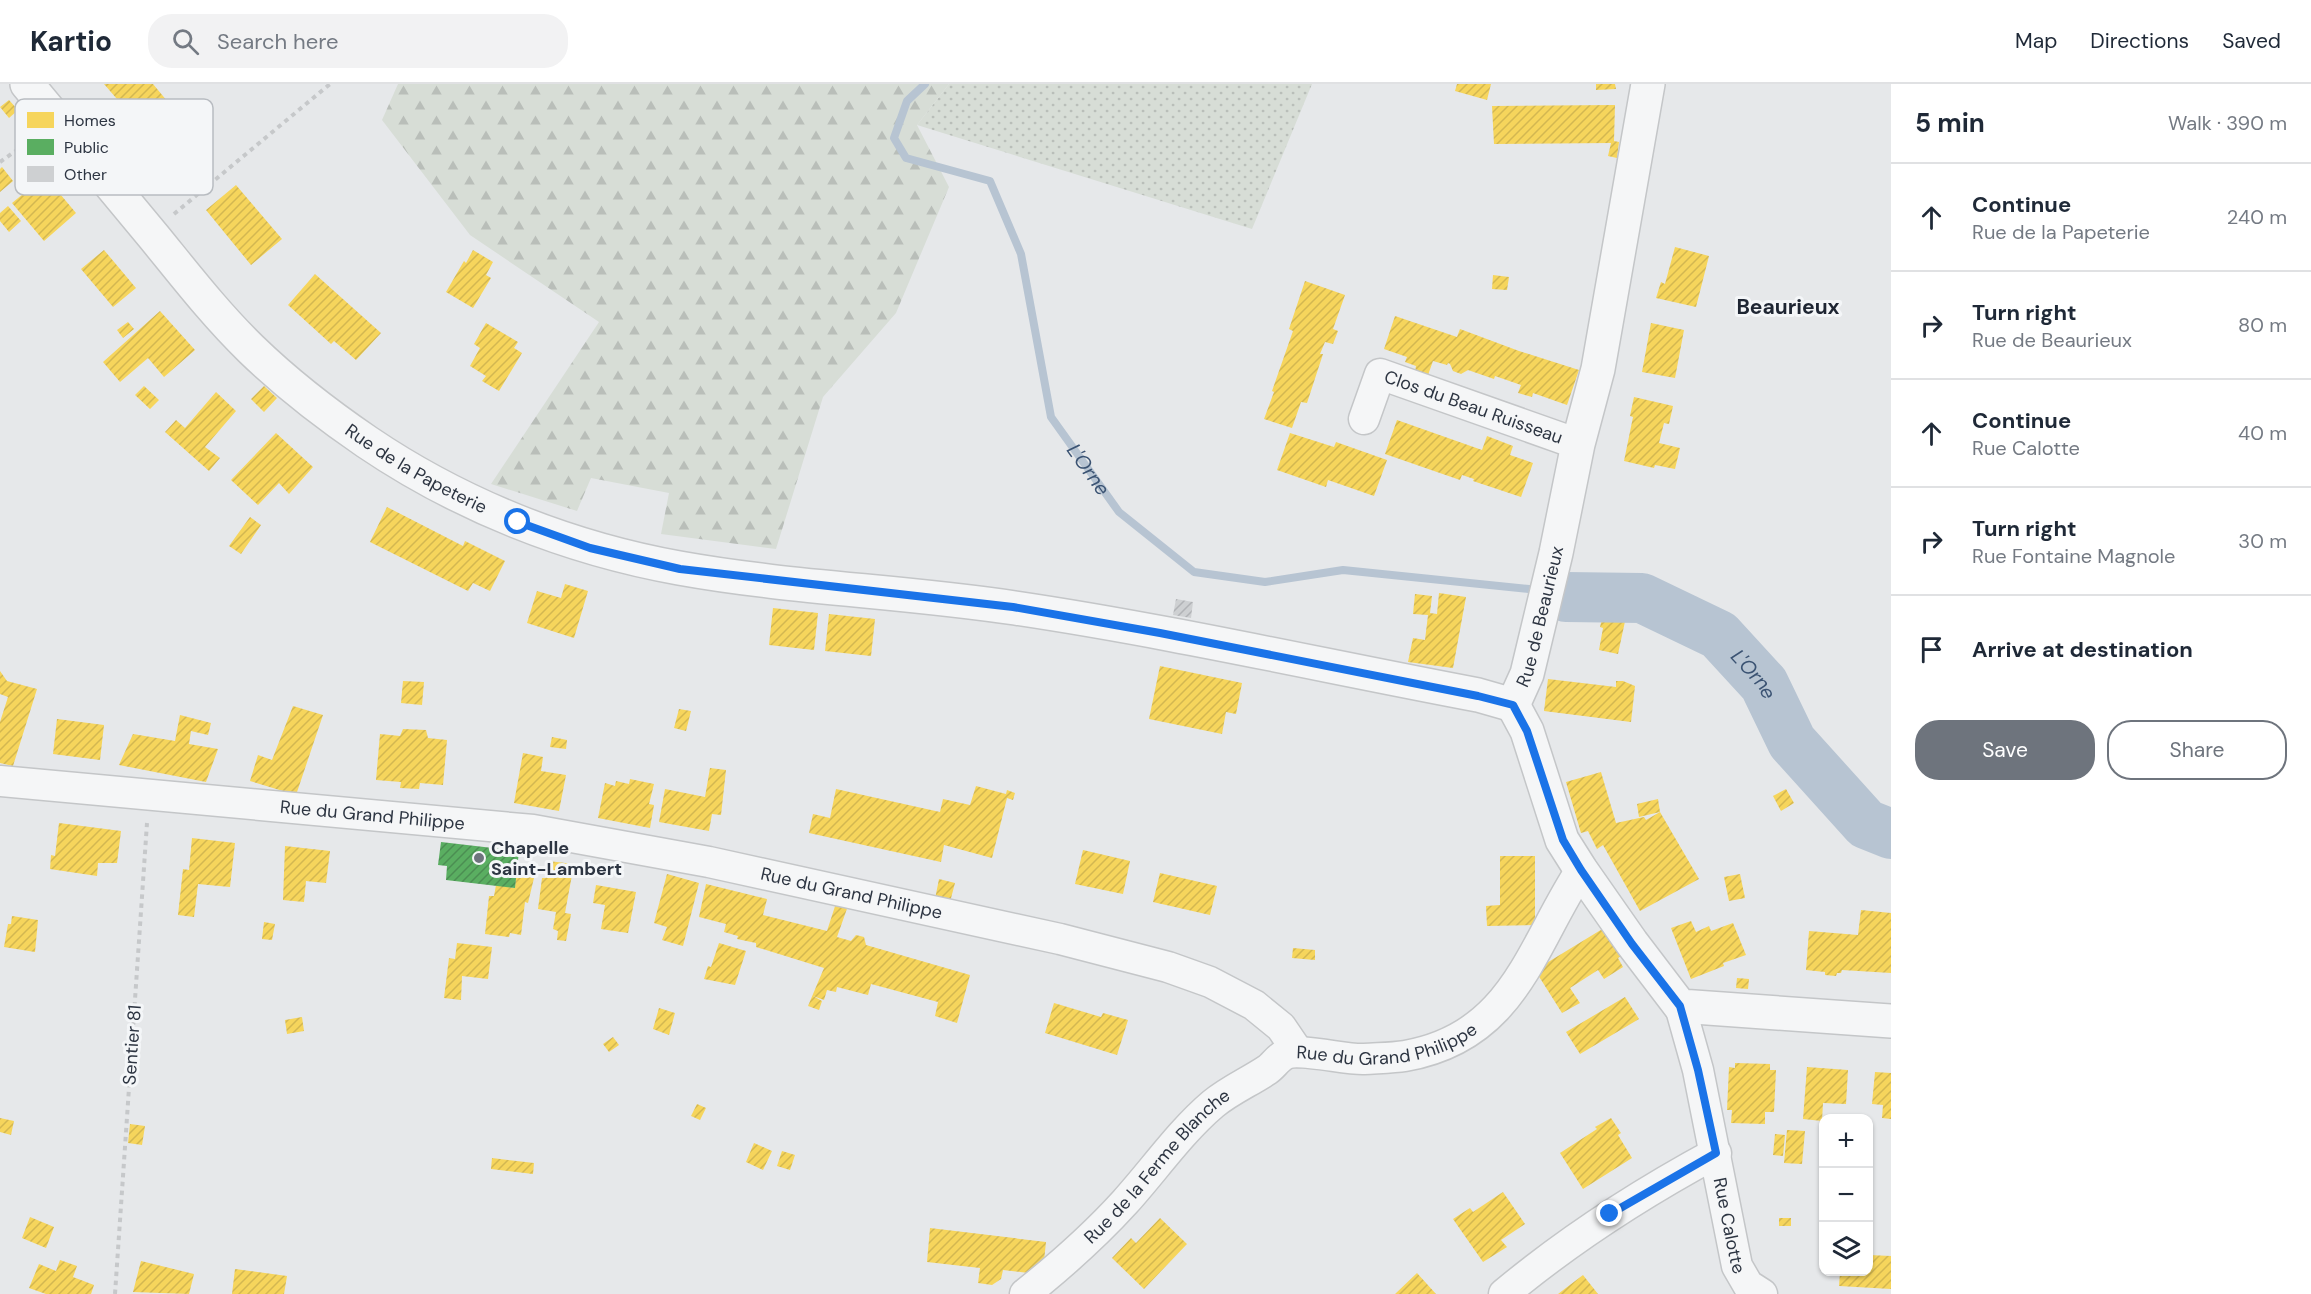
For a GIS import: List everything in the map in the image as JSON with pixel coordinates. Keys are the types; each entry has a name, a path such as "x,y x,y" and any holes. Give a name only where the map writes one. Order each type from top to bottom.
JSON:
{"street":[{"name":"Rue de la Papeterie","path":"27,84 39,99"},
{"name":"Rue de Beaurieux","path":"1648,84 1598,369 1578,444 1527,674 1513,705 1527,731 1563,840 1632,944 1680,1006"},
{"name":"Rue de la Papeterie","path":"119,195 210,305 250,348 319,407 367,442 442,486 482,506 554,535 590,548 680,569 1013,607 1160,633 1478,696 1513,705"},
{"name":"Clos du Beau Ruisseau","path":"1364,419 1380,374 1578,444"},
{"name":"Rue du Grand Philippe","path":"0,781 533,830 709,862 1036,933 1168,967 1210,982 1237,995 1268,1015 1281,1027 1298,1052 1356,1059 1405,1056 1448,1043 1471,1030 1499,1006 1519,982 1567,891 1581,870"},
{"path":"1680,1006 1891,1021"},
{"name":"Rue Calotte","path":"1680,1006 1698,1070 1737,1266 1748,1285 1762,1294"},
{"name":"Rue de la Ferme Blanche","path":"1025,1294 1059,1267 1125,1203 1213,1104 1244,1082 1268,1070 1285,1054 1298,1052"},
{"path":"1504,1294 1542,1263 1610,1214 1716,1153"}],"path":[{"path":"213,182 330,84"},
{"path":"0,162 15,151"},
{"path":"151,234 198,195"},
{"name":"Sentier 81","path":"115,1294 149,796"}],"green space":[{"path":"398,84 949,84 917,125 949,187 896,313 823,397 776,549 661,534 669,493 591,478 577,511 491,484 599,322 470,235 382,120"},
{"path":"949,84 1312,84 1252,229 917,125"}],"building: Homes":[{"path":"104,84 153,84 165,99 117,99"},
{"path":"1457,84 1491,84 1487,100 1455,91"},
{"path":"1596,84 1615,84 1616,89 1596,90"},
{"path":"9,100 15,107 15,113 9,118 0,107"},
{"path":"1615,105 1614,141 1619,142 1617,158 1608,156 1611,143 1494,144 1492,106"},
{"path":"2,167 13,181 0,192 0,169"},
{"path":"236,185 282,239 251,265 206,210"},
{"path":"22,195 61,195 76,213 44,241 12,203"},
{"path":"8,206 21,221 9,232 0,221 0,213"},
{"path":"1675,247 1709,256 1696,307 1656,298 1661,282 1665,284"},
{"path":"104,250 136,288 113,307 81,269"},
{"path":"473,250 493,262 486,275 491,278 473,308 446,292"},
{"path":"315,274 381,333 356,360 334,341 331,344 288,305"},
{"path":"1493,275 1509,277 1507,290 1492,289"},
{"path":"1305,281 1345,295 1333,329 1338,331 1333,344 1325,342 1307,403 1301,402 1292,428 1264,419 1293,331 1289,329"},
{"path":"160,311 195,350 164,377 148,358 120,382 103,362"},
{"path":"1395,316 1457,337 1460,329 1579,370 1567,405 1533,393 1532,397 1518,393 1521,385 1495,376 1494,379 1468,370 1461,374 1453,371 1448,363 1447,365 1433,361 1428,375 1415,371 1416,366 1405,362 1407,357 1384,349"},
{"path":"128,322 134,329 123,338 117,330"},
{"path":"486,323 518,342 514,348 522,353 499,391 482,381 486,376 470,366 480,348 474,344"},
{"path":"1651,323 1684,330 1675,378 1642,372"},
{"path":"144,386 159,400 150,409 135,395"},
{"path":"264,386 277,398 264,412 251,399"},
{"path":"216,392 236,411 205,447 220,458 209,471 165,432 176,420 185,428"},
{"path":"1634,397 1673,406 1669,424 1664,423 1659,443 1680,448 1675,469 1655,465 1654,468 1624,461 1633,417 1630,416"},
{"path":"1397,420 1482,450 1487,436 1513,446 1510,455 1533,463 1521,497 1462,475 1460,480 1385,454"},
{"path":"276,433 313,467 289,494 279,483 258,505 231,480"},
{"path":"1290,433 1334,447 1336,442 1387,460 1374,496 1328,480 1326,487 1277,470"},
{"path":"387,507 463,546 465,541 505,561 490,591 473,583 468,591 370,542"},
{"path":"250,517 261,525 241,554 229,546"},
{"path":"565,584 588,591 574,638 527,623 537,591 561,598"},
{"path":"1439,593 1466,597 1453,668 1408,662 1413,638 1425,640 1428,615 1413,614 1415,594 1432,596 1430,613 1437,614"},
{"path":"1605,607 1627,612 1618,654 1599,650 1603,628 1600,627"},
{"path":"773,608 818,613 814,650 769,645"},
{"path":"829,614 875,619 871,656 825,651"},
{"path":"1160,666 1242,683 1236,714 1226,712 1222,734 1149,719"},
{"path":"0,671 7,681 37,689 13,766 0,763 0,722 8,697 0,694"},
{"path":"1548,679 1616,687 1616,681 1623,681 1635,686 1631,722 1544,711"},
{"path":"403,681 424,682 422,705 401,703"},
{"path":"293,706 323,715 296,795 250,781 258,755 272,760"},
{"path":"679,709 691,711 686,731 674,728"},
{"path":"180,715 211,723 208,735 191,731 189,744 218,749 206,782 119,765 133,734 175,741"},
{"path":"57,719 104,725 100,760 53,754"},
{"path":"403,729 426,730 428,738 447,740 443,785 420,783 419,789 400,788 401,782 376,780 380,734 400,736"},
{"path":"552,737 567,740 566,749 550,747"},
{"path":"523,753 543,757 541,771 566,775 559,811 514,803"},
{"path":"710,768 726,770 721,815 712,814 709,831 659,822 665,789 705,797"},
{"path":"1601,772 1616,823 1644,817 1646,820 1660,812 1699,879 1640,911 1603,845 1597,849 1588,831 1581,833 1566,782"},
{"path":"630,779 654,784 649,804 654,805 650,828 598,818 605,783 615,786 616,781 629,784"},
{"path":"976,786 1006,794 1007,790 1015,793 1013,800 1007,798 992,858 944,845 941,862 809,833 813,814 830,818 836,789 940,812 943,799 970,805"},
{"path":"1786,789 1794,803 1781,811 1773,796"},
{"path":"1658,799 1660,812 1639,817 1637,804"},
{"path":"59,823 121,831 117,863 98,863 97,876 50,869 51,855 55,856"},
{"path":"192,838 235,843 230,887 198,884 194,917 178,915 183,869 189,870"},
{"path":"285,846 330,851 326,883 306,881 304,902 283,900"},
{"path":"1083,850 1130,861 1123,894 1075,884"},
{"path":"1500,856 1535,856 1535,925 1487,926 1486,906 1500,905"},
{"path":"548,861 574,864 565,913 571,914 566,941 557,940 558,931 553,929 556,912 538,909 542,878 546,878"},
{"path":"1160,873 1217,886 1210,915 1153,902"},
{"path":"667,874 699,883 683,946 662,940 667,927 654,923"},
{"path":"1740,874 1745,898 1729,901 1724,877"},
{"path":"516,875 534,878 528,903 525,902 521,935 510,933 509,937 485,934 489,896 494,896 496,885 515,888"},
{"path":"939,879 955,883 950,902 935,899"},
{"path":"706,884 767,899 763,915 827,931 837,900 849,903 837,937 851,941 856,935 864,937 866,945 970,975 957,1023 935,1016 938,1002 871,984 868,995 837,987 836,992 827,990 824,1000 813,996 822,1001 819,1010 808,1006 824,968 756,947 756,943 737,939 738,936 724,932 726,924 699,917"},
{"path":"596,885 636,892 628,933 601,929 605,905 593,903"},
{"path":"1861,910 1891,913 1891,973 1842,970 1836,976 1806,970 1809,931 1858,935"},
{"path":"12,916 38,920 35,952 4,947 8,924 11,924"},
{"path":"1691,921 1696,932 1709,926 1711,931 1733,923 1746,955 1723,963 1724,966 1691,979 1671,928"},
{"path":"264,922 275,924 272,940 262,939"},
{"path":"1604,928 1621,956 1618,958 1623,967 1604,979 1598,970 1570,988 1580,1003 1562,1013 1538,975 1545,964"},
{"path":"457,943 492,947 488,979 462,976 461,1000 444,998 449,958 455,959"},
{"path":"719,943 746,951 735,985 704,979 708,966 711,967"},
{"path":"1293,948 1315,950 1315,960 1292,958"},
{"path":"1737,978 1749,979 1748,989 1736,988"},
{"path":"1625,997 1639,1019 1580,1054 1566,1032"},
{"path":"1054,1003 1101,1017 1103,1013 1128,1020 1117,1055 1045,1033"},
{"path":"659,1008 675,1013 669,1035 653,1029"},
{"path":"302,1017 304,1031 287,1034 285,1020"},
{"path":"613,1037 619,1045 609,1052 603,1044"},
{"path":"1735,1063 1770,1064 1770,1070 1776,1070 1774,1112 1765,1112 1765,1124 1731,1123 1732,1110 1727,1110 1729,1067 1735,1068"},
{"path":"1807,1067 1848,1070 1846,1104 1823,1103 1822,1114 1819,1114 1819,1121 1803,1119"},
{"path":"1875,1072 1891,1073 1891,1119 1882,1118 1883,1105 1872,1104"},
{"path":"697,1104 706,1108 700,1120 691,1116"},
{"path":"0,1118 14,1121 11,1135 0,1132"},
{"path":"1611,1118 1621,1133 1618,1135 1632,1158 1583,1189 1560,1153"},
{"path":"130,1124 145,1126 142,1145 128,1143"},
{"path":"1787,1130 1805,1131 1802,1164 1784,1163"},
{"path":"1775,1134 1785,1135 1783,1156 1773,1155"},
{"path":"754,1143 772,1151 763,1170 746,1162"},
{"path":"782,1151 795,1155 790,1170 777,1166"},
{"path":"492,1158 534,1163 533,1174 491,1169"},
{"path":"1503,1192 1525,1224 1501,1240 1507,1247 1483,1262 1453,1219 1470,1208 1473,1212"},
{"path":"30,1217 54,1227 46,1248 22,1238"},
{"path":"1160,1218 1187,1244 1144,1289 1112,1258 1131,1238 1136,1243"},
{"path":"1779,1218 1791,1218 1791,1226 1779,1226"},
{"path":"930,1228 1046,1242 1044,1261 1029,1273 1003,1270 1001,1279 992,1285 978,1283 980,1268 927,1262"},
{"path":"1873,1255 1891,1256 1891,1289 1839,1286 1840,1276 1873,1276"},
{"path":"60,1260 77,1266 73,1277 94,1285 91,1294 46,1294 29,1288 39,1264 56,1271"},
{"path":"141,1261 194,1274 189,1294 133,1292"},
{"path":"235,1269 287,1276 284,1294 232,1294"},
{"path":"1417,1273 1436,1294 1395,1294"},
{"path":"1583,1275 1598,1294 1558,1294"}],"building: Public":[{"name":"Chapelle Saint-Lambert","path":"441,842 519,851 515,888 446,880 447,866 438,865"}],"building: Other":[{"path":"1176,599 1193,602 1191,618 1173,615"}],"waterway":[{"name":"L'Orne","path":"925,84 907,101 894,138 906,158 990,181 1021,254 1051,417 1119,512 1194,572 1265,582 1343,570 1529,589"},
{"name":"L'Orne","path":"1566,597 1642,598 1719,635 1764,684 1792,742 1866,824 1891,834"}],"place":[{"name":"Chapelle Saint-Lambert","path":"479,858"}],"district":[{"name":"Beaurieux","path":"1788,307"}],"route":[{"path":"518,522 590,548 680,569 1013,607 1160,633 1478,696 1513,705 1527,731 1563,840 1632,944 1680,1006 1698,1070 1716,1153 1610,1214"}]}
